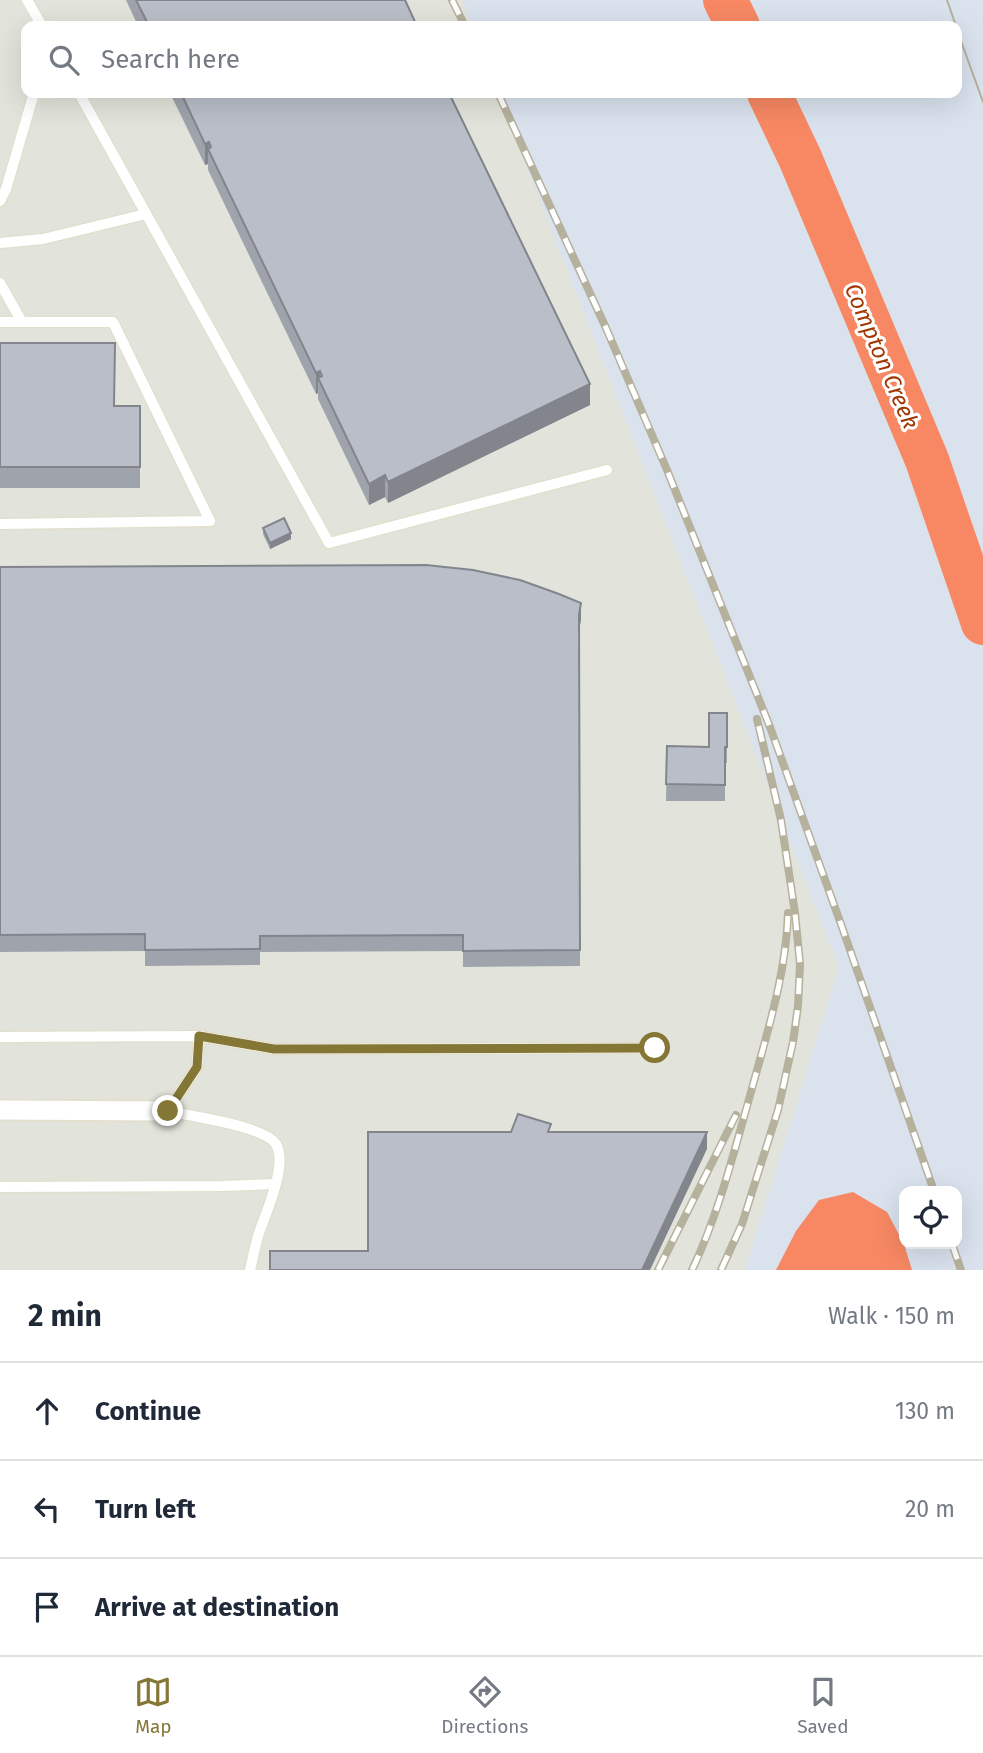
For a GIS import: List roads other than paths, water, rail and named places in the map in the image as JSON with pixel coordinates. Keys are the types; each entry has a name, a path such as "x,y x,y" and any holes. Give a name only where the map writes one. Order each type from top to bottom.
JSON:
{"street":[{"path":"0,1110 168,1111"}],"lane":[{"path":"27,0 39,21"},
{"path":"0,201 6,189 33,98"},
{"path":"82,98 329,543 607,470"},
{"path":"0,243 43,239 146,214"},
{"path":"0,283 22,322"},
{"path":"0,322 113,322 210,521 0,524"},
{"path":"199,1036 197,1067 168,1111 263,1134 275,1142 279,1153 272,1199 259,1232 250,1270"},
{"path":"0,1037 199,1036 274,1049 655,1048"},
{"path":"0,1187 275,1184"}],"waterway":[{"name":"Compton Creek","path":"725,0 736,21"},
{"name":"Compton Creek","path":"771,98 800,158 927,460 983,623"}],"tram line":[{"path":"947,0 954,21"},
{"path":"962,44 983,102"}],"railway":[{"path":"452,0 462,21"},
{"path":"500,98 606,328 667,470 770,727 932,1186"},
{"path":"721,1270 742,1224 778,1110 798,1006 800,964 795,913 781,820 757,719"},
{"path":"692,1270 725,1182 769,1026 784,959 788,913"},
{"path":"658,1270 736,1115"},
{"path":"954,1249 961,1270"}]}
